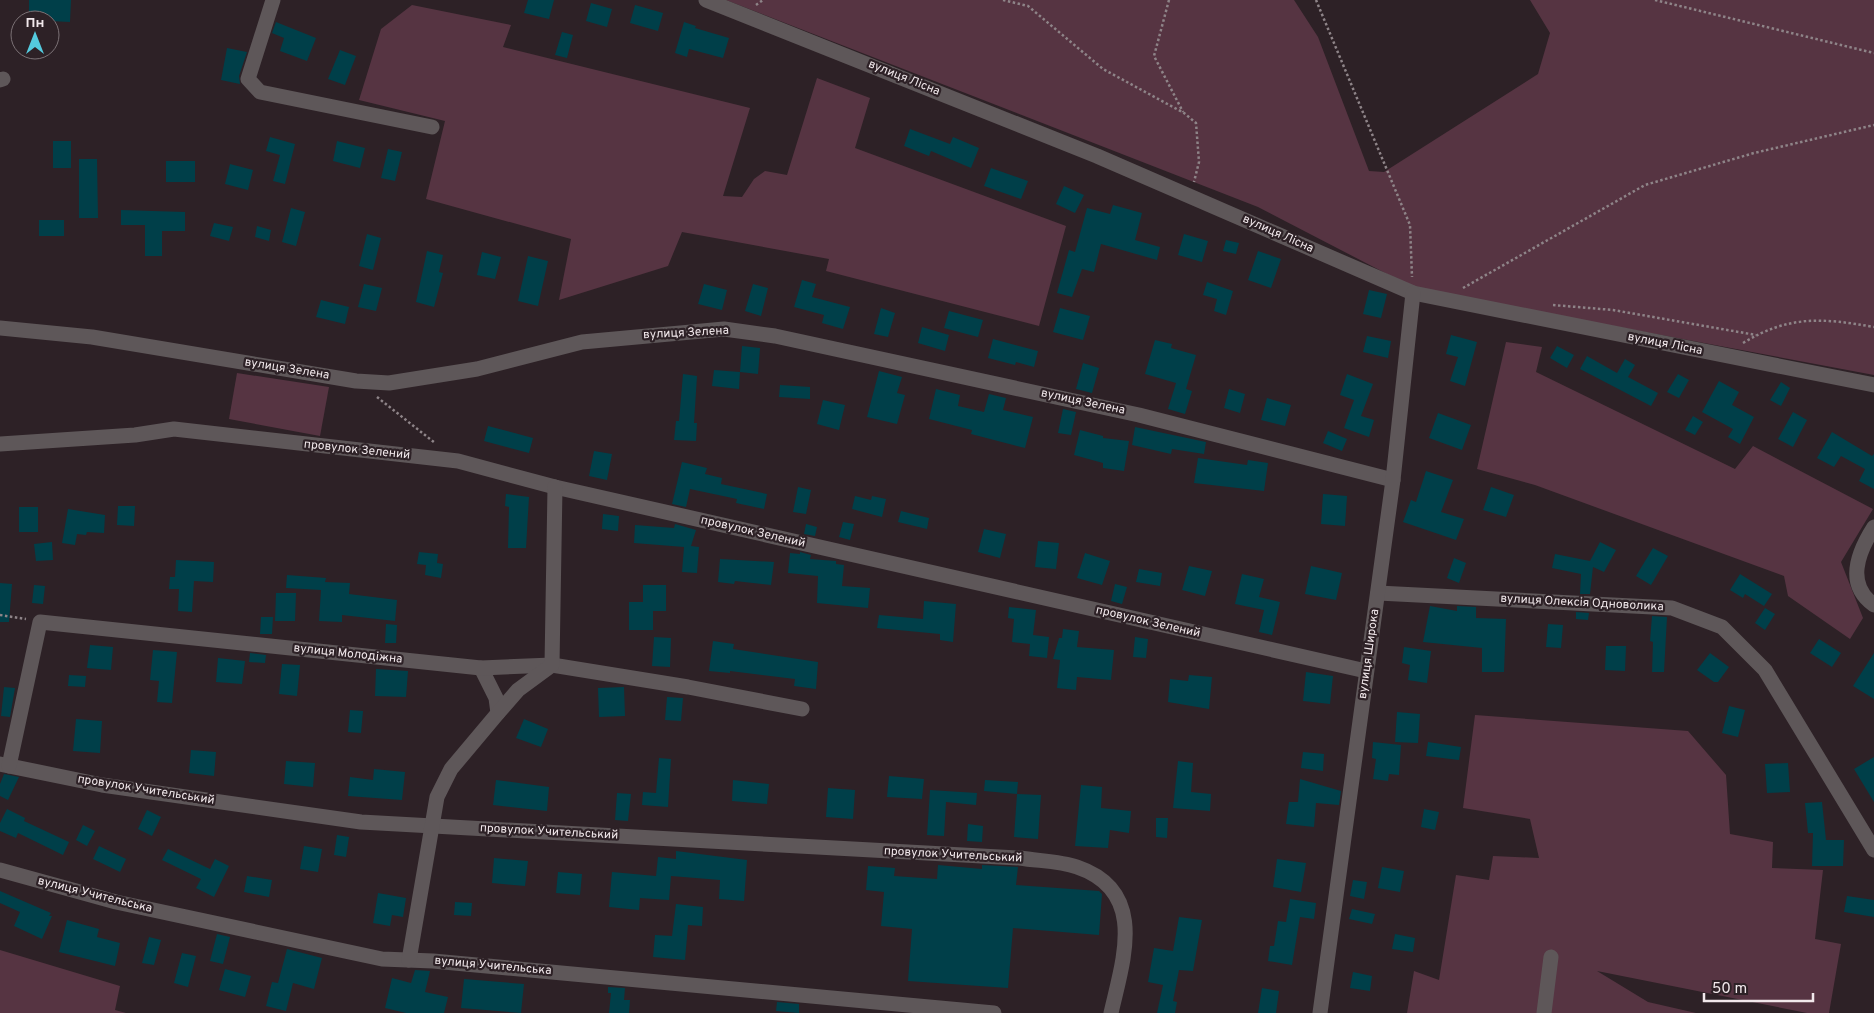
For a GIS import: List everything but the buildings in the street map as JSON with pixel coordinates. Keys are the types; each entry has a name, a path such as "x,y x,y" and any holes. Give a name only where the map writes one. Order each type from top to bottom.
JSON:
{"street":[{"path":"273,0 248,79 260,92 432,127"},
{"name":"вулиця Лісна","path":"706,0 1087,152 1413,294 1874,385"},
{"name":"вулиця Широка","path":"1320,1013 1393,480 1413,294"},
{"name":"вулиця Зелена","path":"0,328 92,338 356,381 389,383 477,369 582,342 724,329 776,336 1139,415 1393,480"},
{"name":"провулок Зелений","path":"0,444 135,435 174,429 458,461 555,487 1366,671"},
{"path":"409,960 430,826 437,797 451,769 518,690 552,665 555,487"},
{"path":"1874,527 1862,547 1855,570 1865,598 1874,605"},
{"name":"вулиця Олексія Одноволика","path":"1378,593 1672,608 1722,627 1766,670 1874,850"},
{"path":"4,765 40,622"},
{"name":"вулиця Молодіжна","path":"40,622 481,668 552,665 688,687 802,709"},
{"path":"481,668 496,698 498,713"},
{"name":"провулок Учительський","path":"4,765 102,785 361,822 1020,858 1077,867 1098,878 1111,890 1122,906 1126,926 1126,946 1111,1013"},
{"name":"вулиця Учительська","path":"0,870 116,902 382,959 994,1013"},
{"path":"1544,1013 1551,957"}],"path":[{"path":"1003,0 1028,6 1103,69 1184,113 1196,123 1199,162 1191,196"},
{"path":"1169,0 1154,56 1184,113"},
{"path":"1316,0 1410,225 1413,294"},
{"path":"1655,0 1874,52"},
{"path":"1442,300 1645,185 1754,152 1874,125"},
{"path":"1551,305 1613,310 1756,335"},
{"path":"1724,355 1756,335 1786,323 1810,320 1874,326"},
{"path":"356,381 458,461"},
{"path":"0,616 40,622"}],"shaded area":[{"path":"726,0 1294,0 1318,37 1369,171 1384,172 1538,74 1550,33 1530,0 1874,0 1874,375 1416,289 1258,207"},
{"path":"412,5 511,25 503,47 750,108 723,196 742,197 754,179 765,171 787,175 817,78 870,98 855,148 1066,226 1039,326 826,271 829,259 682,232 668,266 559,300 571,239 426,199 445,121 359,100 381,29"},
{"path":"1506,342 1542,347 1536,372 1735,469 1753,446 1873,509 1841,562 1863,618 1850,639 1788,596 1784,576 1535,485 1477,469"},
{"path":"237,373 329,387 320,436 229,419"},
{"path":"1475,715 1688,731 1726,775 1730,834 1773,842 1772,868 1823,870 1815,939 1841,944 1829,1013 1807,1013 1597,971 1648,1002 1696,1013 1407,1013 1414,971 1439,980 1456,875 1489,880 1493,856 1539,858 1530,819 1463,808"},
{"path":"0,950 120,986 115,1010 126,1013 0,1013"}]}
